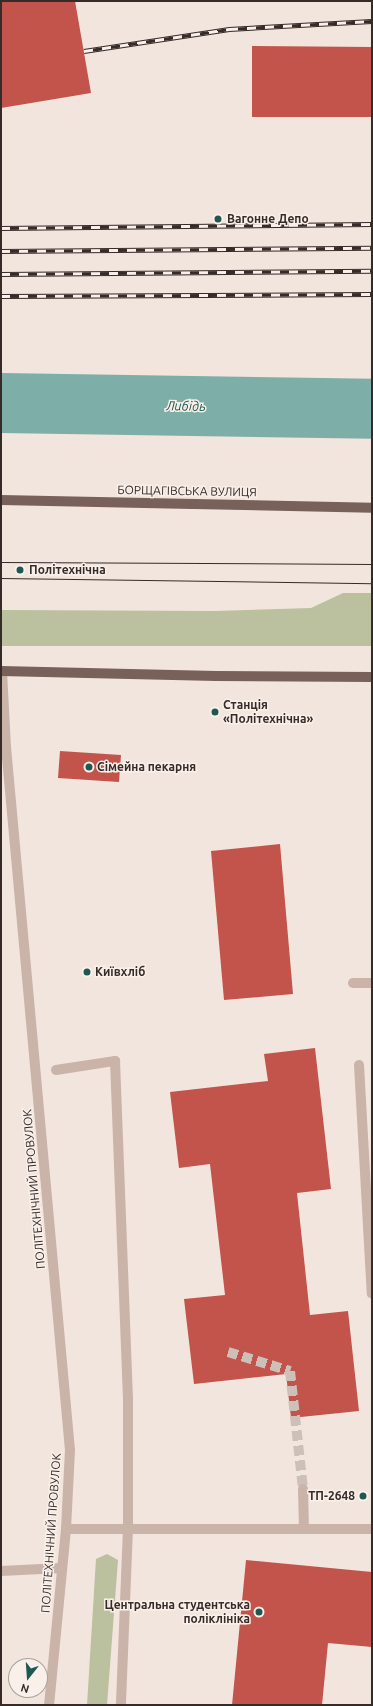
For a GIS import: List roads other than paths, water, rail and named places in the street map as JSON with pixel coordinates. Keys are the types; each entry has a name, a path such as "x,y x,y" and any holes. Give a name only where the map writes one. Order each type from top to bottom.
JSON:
{"main road":[{"name":"БОРЩАГІВСЬКА ВУЛИЦЯ","path":"1,500 372,508"},
{"path":"2,670 216,676 372,677"}],"street":[{"name":"ПОЛІТЕХНІЧНИЙ ПРОВУЛОК","path":"2,670 6,747 70,1450 66,1529 49,1705"},
{"path":"353,983 372,983"},
{"path":"56,1070 115,1061 127,1390 128,1528 121,1705"},
{"path":"359,1065 372,1294"},
{"path":"303,1489 304,1528"},
{"path":"66,1529 372,1529"},
{"path":"1,1571 62,1568"}],"waterway":[{"name":"Либідь","path":"1,403 372,409"}],"tunnel":[{"path":"228,1352 290,1371 303,1489"}],"tram line":[{"path":"1,562 372,564"},
{"path":"1,578 372,583"}],"railway":[{"path":"84,51 229,29 372,21"},
{"path":"1,228 372,224"},
{"path":"1,251 372,248"},
{"path":"1,274 372,271"},
{"path":"1,296 372,294"}],"place":[{"name":"Вагонне Депо","path":"218,219"},
{"name":"Політехнічна","path":"20,570"},
{"name":"Станція «Політехнічна»","path":"215,712"},
{"name":"Сімейна пекарня","path":"89,767"},
{"name":"Київхліб","path":"87,972"},
{"name":"ТП-2648","path":"363,1496"},
{"name":"Центральна студентська поліклініка","path":"259,1612"}]}
